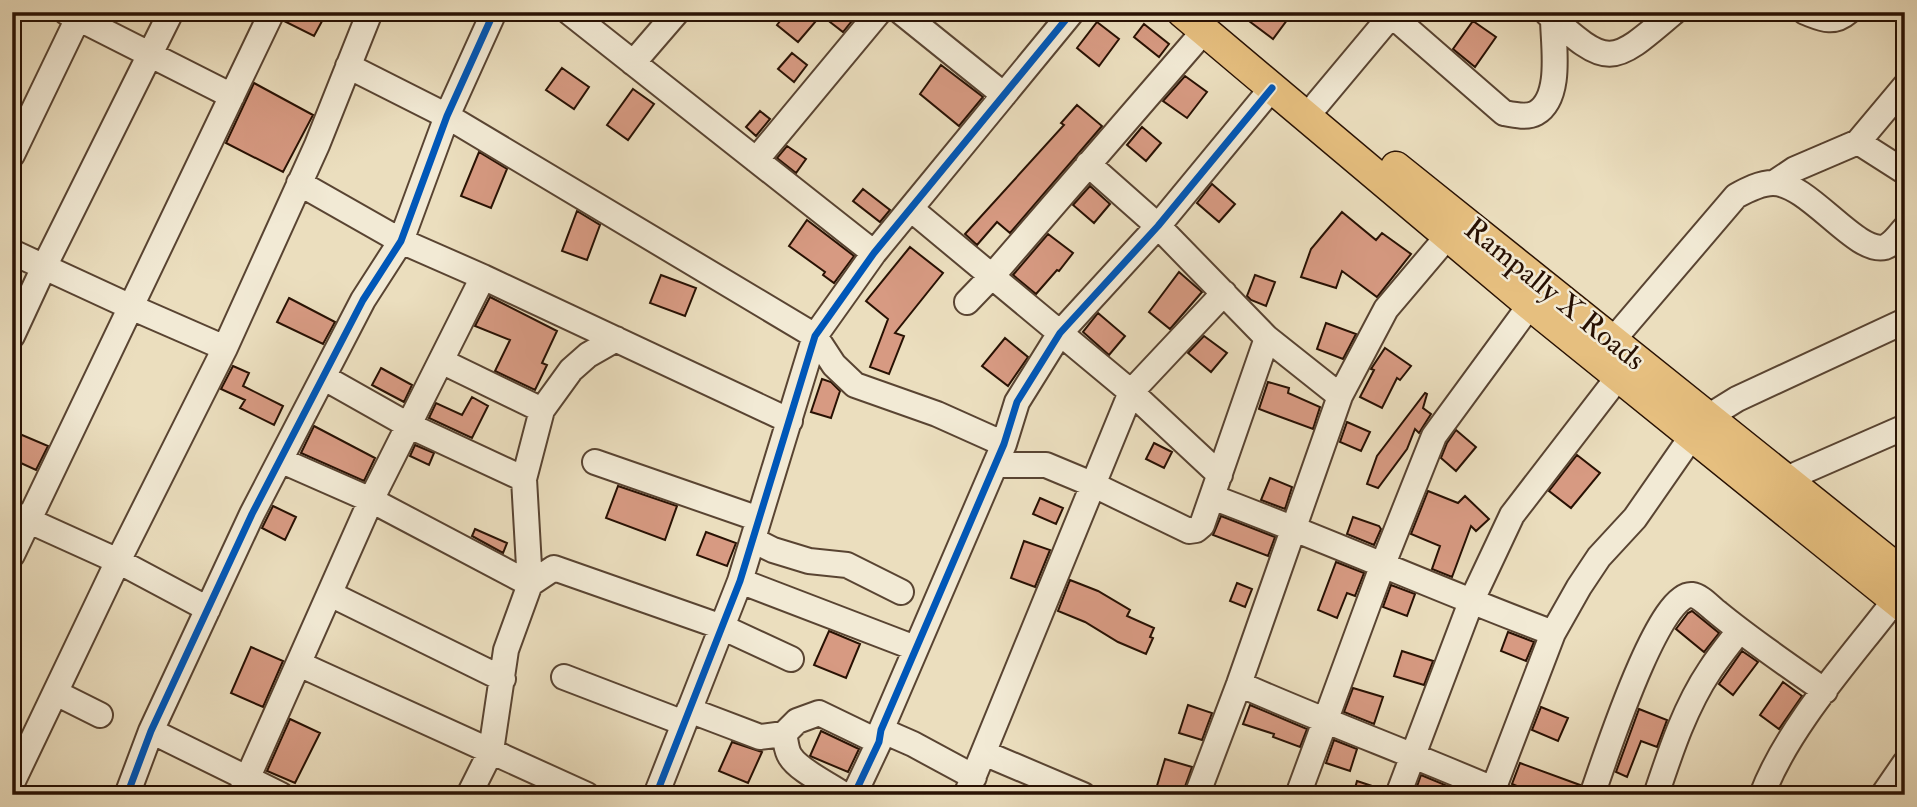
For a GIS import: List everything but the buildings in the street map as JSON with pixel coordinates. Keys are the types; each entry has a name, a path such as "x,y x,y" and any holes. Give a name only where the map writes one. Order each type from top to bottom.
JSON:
{"main road":[{"name":"Rampally X Roads","path":"1197,18 1317,104 1578,328 1613,340 1700,427 1786,479 1902,594"},
{"path":"1197,18 1272,88 1530,305 1578,328 1619,376 1700,427 1902,594"}],"street":[{"path":"12,336 171,12"},
{"path":"12,555 21,517 131,307 272,12"},
{"path":"12,783 118,561 225,348 317,145 370,12"},
{"path":"127,795 151,731 280,460 363,300 401,241 447,116 494,12"},
{"path":"569,12 874,253"},
{"path":"633,63 677,12"},
{"path":"756,160 879,12"},
{"path":"901,12 1004,95"},
{"path":"656,795 740,581 816,335 874,253 1072,12"},
{"path":"1552,14 1585,46 1607,55 1624,52 1674,12"},
{"path":"1805,12 1829,21 1848,12"},
{"path":"1317,104 1392,13 1504,113 1523,116 1536,113 1546,104 1554,81 1552,14"},
{"path":"15,144 70,14 232,96"},
{"path":"967,302 1088,164 1197,18"},
{"path":"348,66 447,116 816,335 834,365 855,385 937,414 1000,455 1046,465 1189,531 1202,525 1267,338"},
{"path":"1613,340 1736,196 1774,183 1795,169 1858,142 1905,86"},
{"path":"854,795 1000,455 1017,402 1060,333 1157,226 1272,88"},
{"path":"1858,142 1905,172"},
{"path":"1088,164 1157,226 1267,338 1340,396"},
{"path":"299,183 401,241 789,421"},
{"path":"1774,183 1797,190 1860,240 1872,246 1881,248 1890,244 1905,228"},
{"path":"912,209 1131,392 1216,486 1295,528 1471,602 1553,633"},
{"path":"1197,795 1295,528 1340,396 1386,309 1447,236"},
{"path":"12,252 225,348"},
{"path":"244,787 371,500 483,277"},
{"path":"564,677 761,737 784,734 797,721 819,713 880,736 913,744 970,786 1131,392 1224,293"},
{"path":"1298,795 1383,564 1434,436 1530,305"},
{"path":"1239,684 1324,722 1412,754 1492,792 1553,633 1579,587 1599,557 1635,518 1700,427 1737,399 1905,321"},
{"path":"470,795 491,751 506,650 530,584 524,479 542,410 571,370 588,355 616,339"},
{"path":"440,361 542,410"},
{"path":"1398,795 1471,602 1512,515 1619,376"},
{"path":"323,377 408,425 524,479"},
{"path":"1786,479 1905,427"},
{"path":"280,460 371,500 530,584"},
{"path":"595,462 756,530 773,550 808,561 847,565 901,592"},
{"path":"21,517 118,561 208,609"},
{"path":"530,584 554,568 722,627 791,659"},
{"path":"740,581 915,648"},
{"path":"330,594 503,679"},
{"path":"1762,795 1770,773 1787,743 1902,594"},
{"path":"1592,795 1650,645 1661,622 1685,596 1696,596 1739,631 1825,691"},
{"path":"1656,795 1667,761 1690,708 1709,671 1739,631"},
{"path":"299,664 587,795"},
{"path":"56,693 100,715"},
{"path":"151,731 244,787 281,795"},
{"path":"784,734 789,754 800,768 826,781 844,795"},
{"path":"984,753 1083,795"},
{"path":"1883,795 1905,763"}],"cycle path":[{"path":"127,795 151,731 252,514 363,300 401,241 447,116 494,12"},
{"path":"656,795 740,581 815,336 874,253 1072,12"},
{"path":"854,795 879,742 881,730 1004,444 1017,402 1060,333 1158,226 1272,88"}]}
